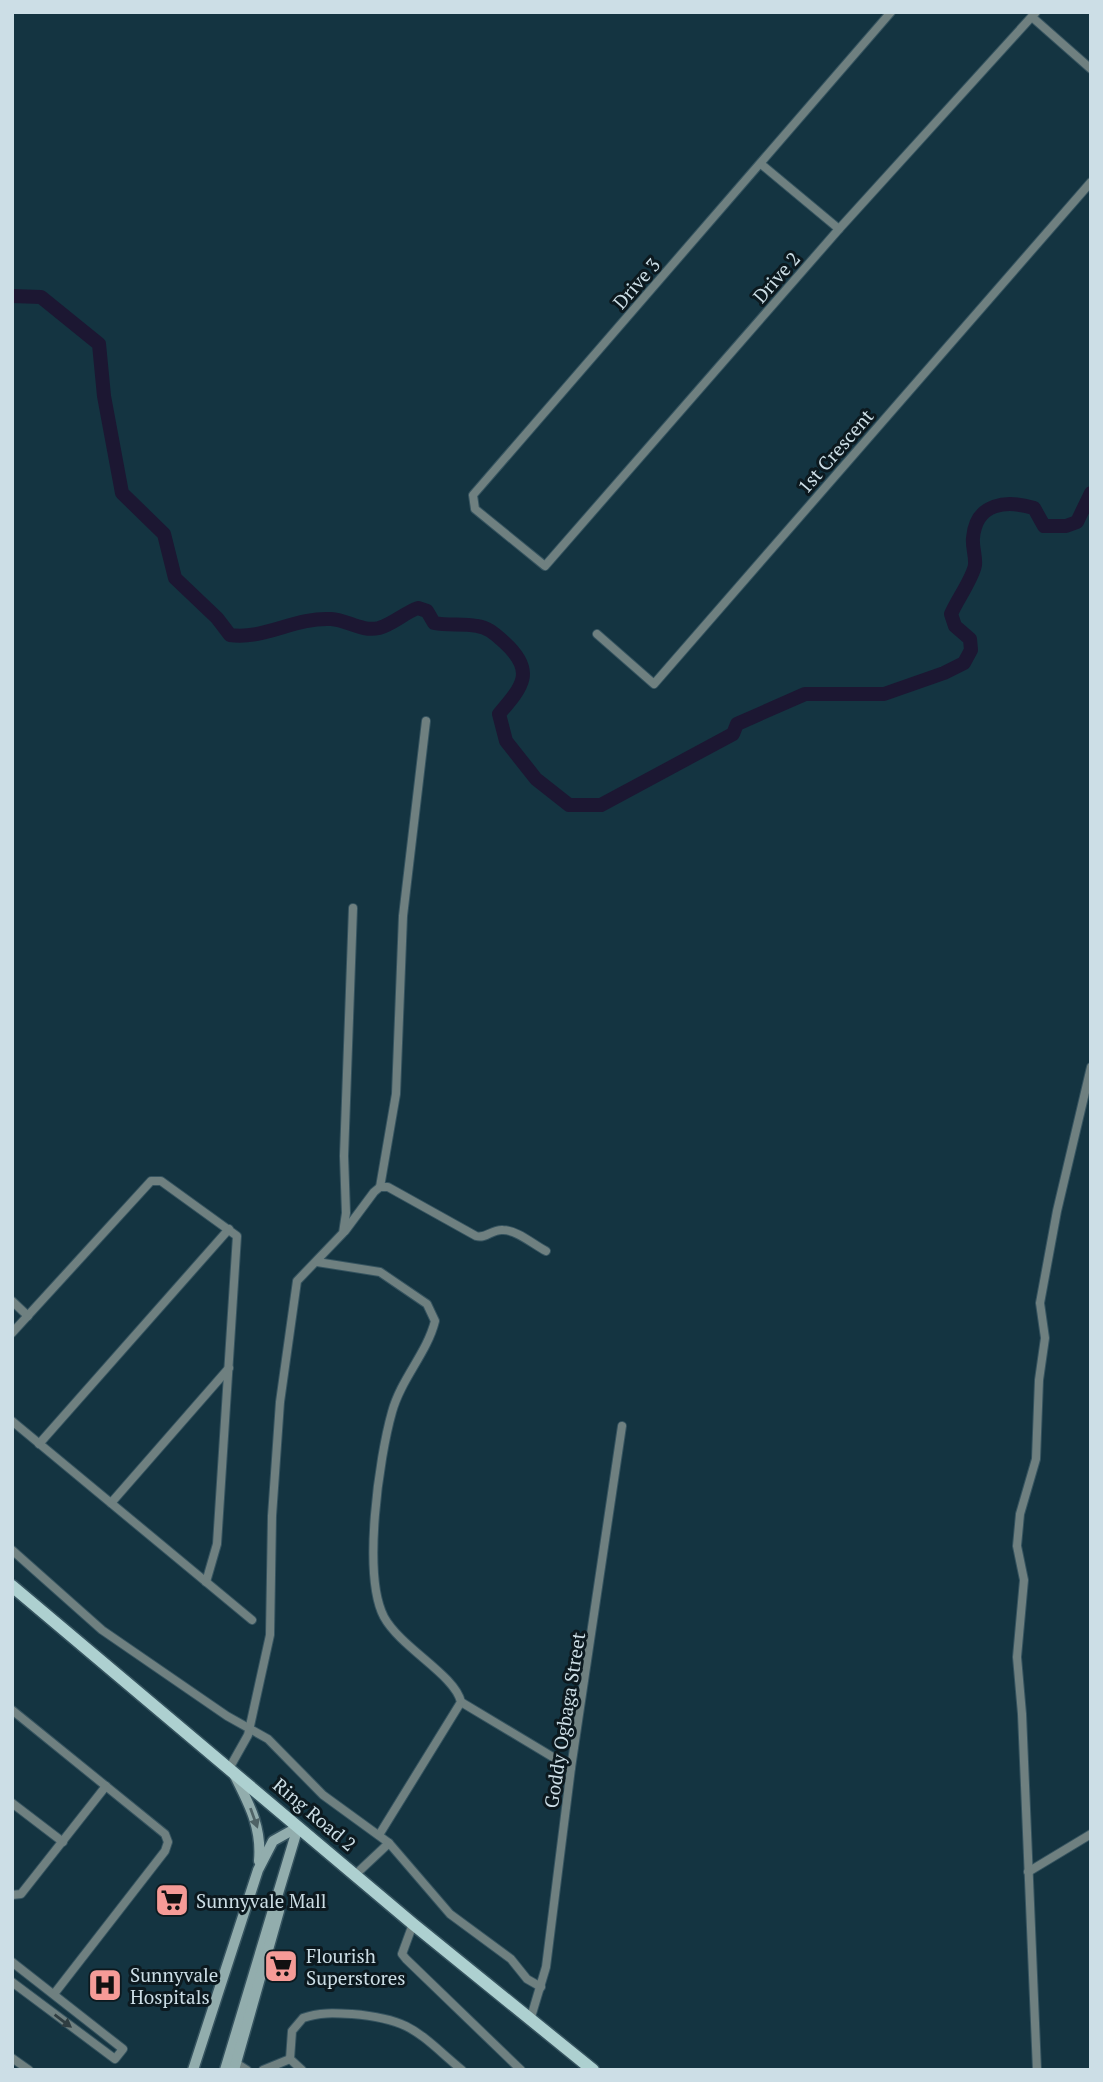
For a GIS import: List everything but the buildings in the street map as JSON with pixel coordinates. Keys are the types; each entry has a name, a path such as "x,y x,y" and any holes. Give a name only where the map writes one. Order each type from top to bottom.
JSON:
{"main road":[{"name":"Ring Road 2","path":"12,1586 413,1924 531,2017 593,2070"}],"street":[{"name":"Drive 3","path":"545,566 475,509 473,495 891,12"},
{"path":"1034,14 1091,69"},
{"name":"Drive 2","path":"545,566 839,229 1034,14"},
{"path":"761,164 839,229"},
{"name":"1st Crescent","path":"597,634 653,684 1091,182"},
{"path":"258,1871 261,1840 256,1818 231,1768 243,1748 249,1729 270,1635 272,1516 282,1389 298,1281 304,1271 317,1262 343,1233 380,1187 396,1094 403,916 426,721"},
{"path":"343,1233 346,1213 345,1130 353,908"},
{"path":"1037,2070 1022,1714 1017,1657 1024,1580 1017,1546 1020,1514 1036,1459 1039,1380 1045,1338 1040,1303 1057,1211 1091,1067"},
{"path":"12,1333 151,1181 161,1181 237,1236 217,1544 206,1582"},
{"path":"380,1187 388,1187 476,1236 483,1238 501,1229 510,1231 546,1251"},
{"path":"39,1444 229,1229"},
{"path":"317,1262 380,1272 433,1311 435,1321 393,1410 374,1532 373,1569 383,1614 396,1637 454,1686 461,1702 571,1768"},
{"path":"12,1301 28,1316"},
{"path":"111,1503 229,1368"},
{"path":"12,1421 252,1620"},
{"name":"Goddy Ogbaga Street","path":"531,2017 541,1987 622,1426"},
{"path":"12,1550 102,1630 268,1739 341,1810 389,1843 450,1914 510,1959 527,1979 541,1987"},
{"path":"379,1835 461,1702"},
{"path":"12,1710 165,1834 168,1842 165,1851 54,1994"},
{"path":"12,1895 22,1894 106,1786"},
{"path":"12,1803 63,1842"},
{"path":"193,2070 258,1871 273,1841 301,1829"},
{"path":"247,2070 235,2066 301,1829"},
{"path":"225,2070 301,1829"},
{"path":"1028,1872 1091,1833"},
{"path":"356,1874 389,1843"},
{"path":"413,1924 402,1954 521,2070"},
{"path":"12,1962 123,2049 114,2059 12,1982"},
{"path":"302,2070 290,2059 290,2041 298,2023 312,2015 334,2013 378,2016 403,2022 462,2070"},
{"path":"12,2058 29,2070"},
{"path":"263,2070 290,2059"}],"waterway":[{"path":"12,296 41,297 99,344 104,396 122,493 164,534 175,578 217,618 230,635 255,634 318,619 379,628 418,608 427,611 434,623 471,625 488,630 514,652 523,670 520,687 499,714 506,741 536,779 569,805 601,805 733,734 737,724 805,694 884,694 964,663 971,650 970,639 955,626 951,614 974,570 973,538 980,517 994,506 1014,504 1034,508 1044,526 1066,526 1077,522 1091,493"}],"place":[{"name":"Sunnyvale Mall","path":"172,1900"},
{"name":"Flourish Superstores","path":"281,1966"},
{"name":"Sunnyvale Hospitals","path":"105,1985"}]}
